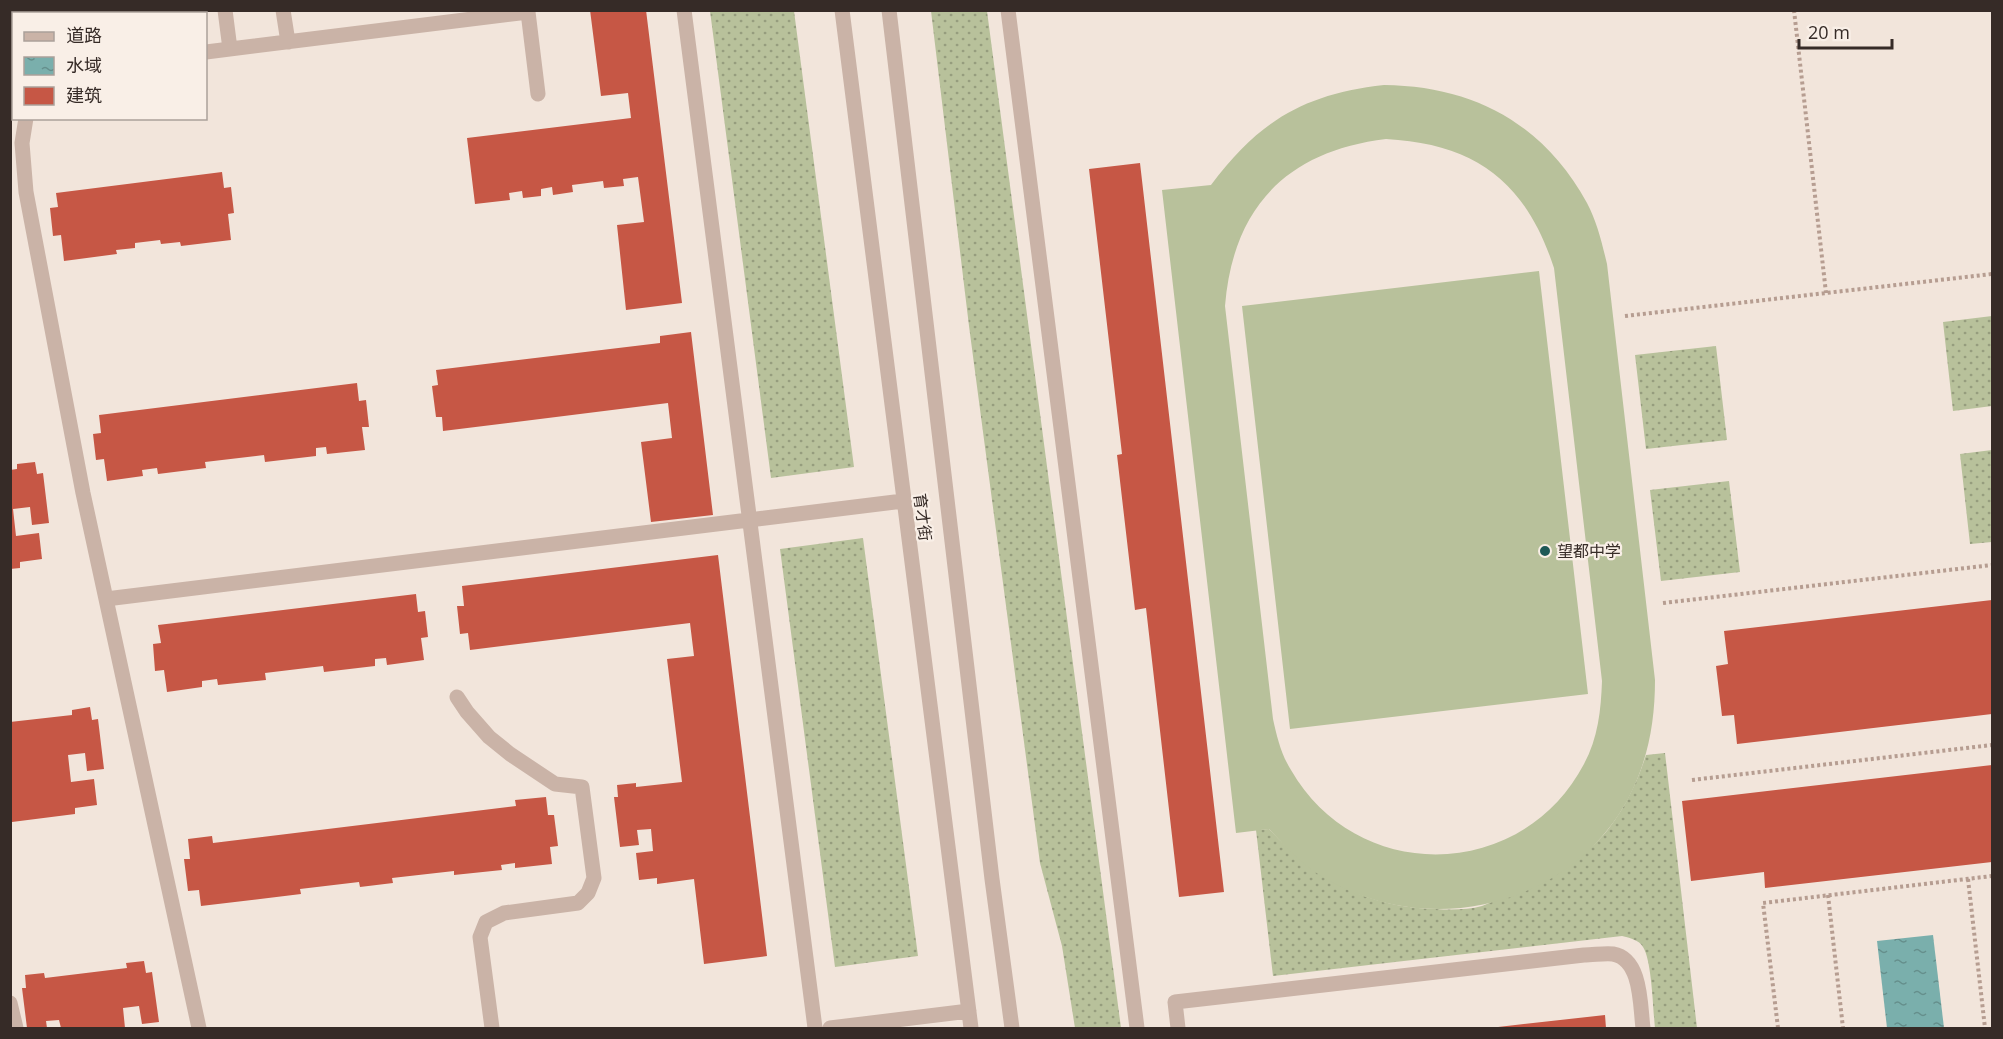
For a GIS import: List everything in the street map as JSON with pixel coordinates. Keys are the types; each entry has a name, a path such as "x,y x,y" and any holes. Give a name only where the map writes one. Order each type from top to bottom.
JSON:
{"street":[{"path":"225,10 230,49"},
{"path":"283,10 288,42"},
{"path":"684,10 815,1029"},
{"name":"育才街","path":"842,10 971,1029"},
{"name":"育才街","path":"889,10 1012,1029"},
{"path":"1008,10 1137,1029"},
{"path":"207,52 528,12 538,94"},
{"path":"26,120 18,184 199,1029"},
{"path":"106,598 903,501"},
{"path":"457,697 489,736 510,754 555,784 582,787 594,878 588,893 578,903 504,913 486,922 480,937 492,1029"},
{"path":"1178,1029 1175,1002 1584,955 1614,954 1626,960 1636,973 1643,1029"},
{"path":"10,1003 16,1029"},
{"path":"830,1029 969,1011"}],"path":[{"path":"1794,10 1826,293"},
{"path":"1625,316 1992,274"},
{"path":"1663,603 1992,565"},
{"path":"1692,780 1992,745"},
{"path":"1778,1029 1763,903 1992,876"},
{"path":"1968,879 1985,1029"},
{"path":"1828,895 1843,1029"}],"green space":[{"path":"710,11 794,11 854,467 771,478"},
{"path":"931,11 987,11 1121,1028 1075,1028 1062,946 1040,863 969,326"},
{"path":"1384,85 1416,87 1447,93 1476,102 1502,114 1527,131 1549,151 1569,175 1587,203 1607,264 1655,680 1654,711 1649,741 1641,770 1628,799 1601,837 1568,868 1529,890 1486,904 1442,909 1397,905 1353,892 1312,870 1269,829 1236,833 1162,190 1211,185 1247,144 1286,114 1330,95","holes":["1386,139 1418,142 1446,149 1471,159 1493,173 1529,212 1554,268 1602,681 1600,713 1593,744 1584,764 1556,803 1521,831 1481,848 1439,854 1396,850 1356,834 1320,808 1291,770 1282,752 1273,719 1225,306 1230,271 1240,240 1253,213 1271,190 1294,171 1320,156 1351,146"]},
{"path":"1539,271 1588,694 1290,729 1242,306"},
{"path":"1992,316 1992,406 1953,411 1943,322"},
{"path":"1716,346 1727,440 1646,449 1635,355"},
{"path":"1992,450 1992,542 1970,544 1960,454"},
{"path":"1729,481 1740,572 1661,581 1650,490"},
{"path":"863,538 918,956 835,967 780,549"},
{"path":"1665,753 1697,1028 1655,1028 1646,954 1639,943 1622,936 1273,976 1256,830 1269,829 1287,847 1324,876 1365,896 1411,907 1453,910 1477,907 1503,896 1590,848 1617,818 1637,780 1646,755"}],"water":[{"path":"1933,935 1944,1028 1887,1028 1877,941"}],"building":[{"path":"10,10 97,10 97,12 12,12 12,36 10,37"},
{"path":"121,10 154,10 154,12 122,12"},
{"path":"590,10 646,10 682,303 626,310 617,225 644,222 638,177 623,179 624,186 604,188 603,181 572,185 573,192 553,195 552,187 541,189 541,196 523,198 522,191 509,193 510,200 475,204 467,138 631,118 628,93 601,96"},
{"path":"1140,163 1224,892 1179,897 1146,608 1135,610 1117,455 1122,454 1089,169"},
{"path":"222,172 224,188 231,187 234,213 228,214 231,240 181,246 180,242 161,244 160,240 135,243 135,248 116,250 117,254 64,261 61,235 53,236 50,208 58,207 56,193"},
{"path":"691,332 713,515 651,522 641,442 672,438 668,403 443,431 442,417 436,417 432,386 438,385 436,370 660,343 660,336"},
{"path":"357,383 359,401 366,400 369,427 362,427 365,450 327,454 326,447 316,448 316,456 265,462 264,455 205,462 206,468 158,474 157,468 142,470 143,476 107,481 104,459 96,460 93,434 101,433 99,415"},
{"path":"35,462 37,474 43,473 49,523 32,525 30,507 13,509 16,536 39,533 42,559 20,562 20,568 10,569 10,470 17,469 17,464"},
{"path":"718,555 767,956 704,964 694,879 657,884 657,878 639,880 636,853 653,851 651,829 637,830 639,845 620,847 614,797 618,797 617,785 636,783 636,787 682,782 667,659 694,656 690,623 470,650 468,633 460,634 457,606 464,606 462,586"},
{"path":"416,594 418,612 425,611 428,637 421,638 424,660 387,665 386,658 375,659 375,666 324,672 323,666 265,673 266,680 218,685 217,679 202,681 202,687 167,692 164,670 155,671 153,644 161,643 158,625"},
{"path":"1992,600 1992,714 1737,744 1734,715 1722,716 1716,666 1728,664 1724,631"},
{"path":"90,707 92,720 98,719 104,769 87,771 85,753 68,755 71,782 94,779 97,805 75,808 75,814 12,822 10,722 72,715 72,710"},
{"path":"1992,765 1992,862 1765,888 1764,872 1691,881 1682,801"},
{"path":"546,797 548,815 554,815 558,846 550,847 552,864 515,868 515,863 501,865 502,870 454,875 454,871 392,878 393,883 360,887 359,882 300,889 301,894 201,906 199,890 188,891 184,859 190,859 188,839 212,836 213,843 516,806 515,800"},
{"path":"144,961 146,973 152,972 159,1022 142,1024 139,1006 123,1008 125,1028 61,1028 59,1020 46,1021 47,1028 27,1028 22,988 26,988 25,975 44,973 45,978 127,968 126,963"},
{"path":"1605,1015 1606,1028 1498,1028 1498,1027"}],"place":[{"name":"望都中学","path":"1545,551"}]}
